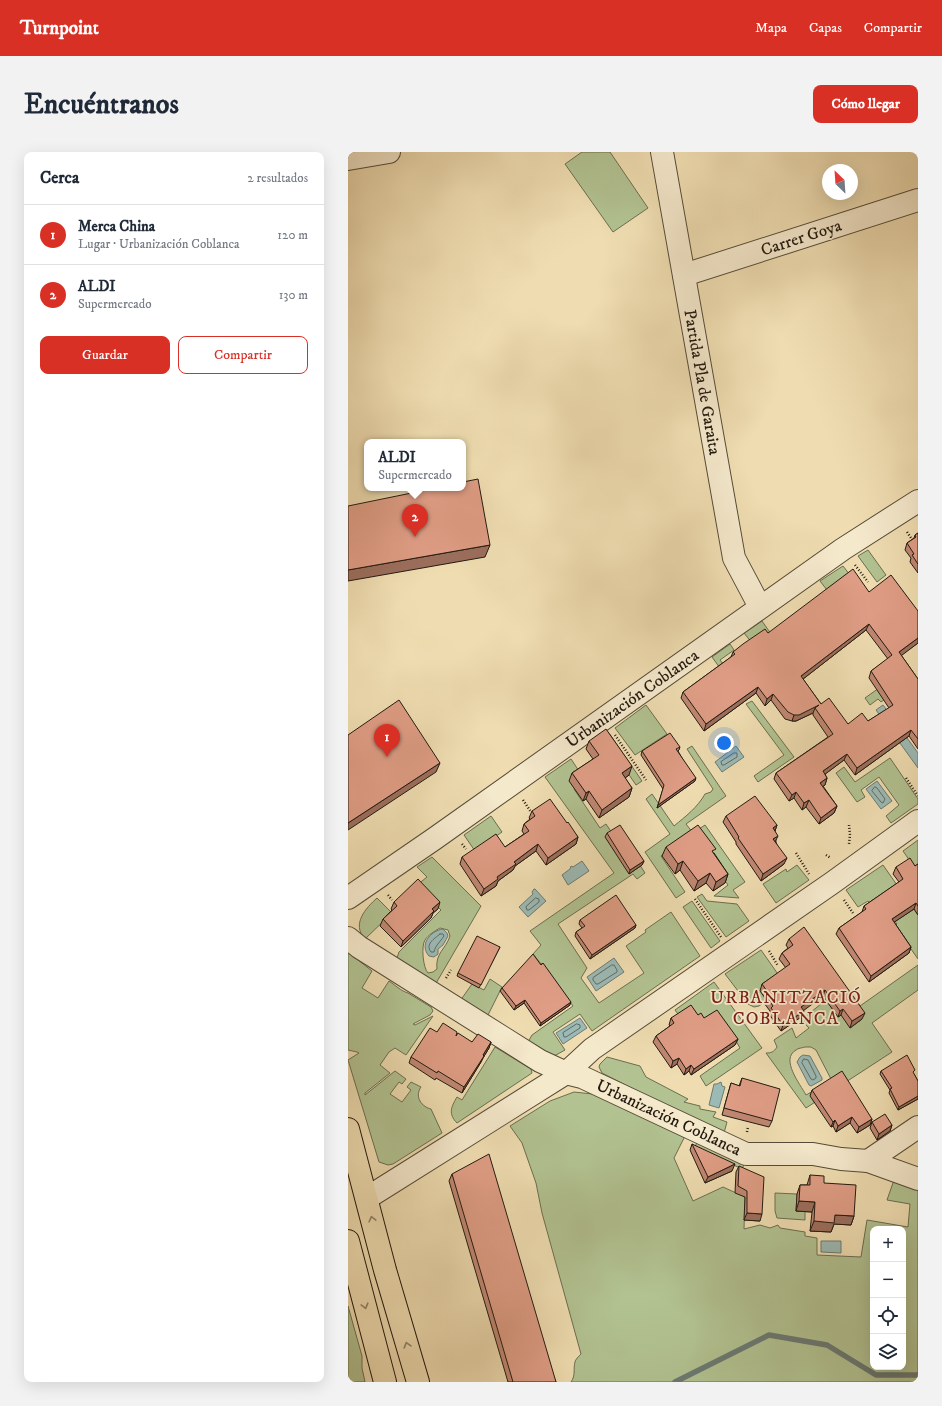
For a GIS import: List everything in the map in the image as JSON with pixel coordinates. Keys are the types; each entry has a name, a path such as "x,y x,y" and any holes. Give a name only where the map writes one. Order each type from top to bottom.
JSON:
{"main road":[{"path":"348,1129 385,1270 418,1382"},
{"path":"348,1241 385,1382"}],"street":[{"path":"348,159 389,152"},
{"name":"Partida Pla de Garaita","path":"662,152 734,558 760,607"},
{"name":"Carrer Goya","path":"684,275 918,200"},
{"name":"Urbanización Coblanca","path":"348,898 434,839 846,546 918,501"},
{"path":"367,1198 566,1073 592,1049 918,821"},
{"name":"Urbanización Coblanca","path":"348,938 359,947 540,1061 566,1073 582,1078 746,1154 813,1154 841,1159 868,1161 918,1179"},
{"path":"868,1161 918,1127"}],"path":[{"path":"604,718 646,780"},
{"path":"906,778 918,796"},
{"path":"848,847 850,844 849,825"},
{"path":"796,853 820,891"},
{"path":"695,899 732,952"}],"green space":[{"path":"582,152 610,152 648,208 613,232 565,164"},
{"path":"868,550 886,575 877,582 858,556"},
{"path":"843,566 850,575 844,612 820,581"},
{"path":"762,621 790,661 752,643 744,633"},
{"path":"730,644 734,650 720,660 745,693 740,696 712,657"},
{"path":"907,668 899,689 881,702 878,699 870,705 865,698"},
{"path":"752,701 794,757 758,782 754,776 784,755 746,704"},
{"path":"646,705 667,734 635,755 615,728"},
{"path":"609,733 642,781 636,785 603,737"},
{"path":"692,746 726,796 686,824 693,833 705,825 745,882 733,890 739,898 714,896 728,885 711,861 687,838 661,856 685,892 676,898 645,852 670,834 646,799 652,794 674,826 695,808 705,794 711,792 713,789 687,749"},
{"path":"890,758 918,799 918,804 891,823 886,816 899,805 879,777 861,790 865,797 857,802 836,773 844,767 855,782"},
{"path":"571,759 579,771 578,786 574,789 600,828 606,824 612,833 606,837 618,856 636,859 645,873 637,879 633,874 558,924 587,968 581,978 599,1003 644,973 626,946 646,932 645,930 671,912 700,956 592,1031 580,1014 553,1032 565,1050 556,1055 550,1056 528,1042 532,1035 573,1006 542,963 541,964 533,954 541,945 530,931 614,873 545,777"},
{"path":"491,816 502,832 475,851 464,835"},
{"path":"918,840 918,865 914,867 903,851"},
{"path":"432,857 481,906 435,985 396,961 399,952 441,910 417,885 427,877 417,867","holes":["440,928 448,930 450,936 439,955 437,969 428,973 423,957 425,940"]},
{"path":"797,865 809,880 776,903 763,884 786,869 787,872"},
{"path":"883,865 918,915 918,959 895,926 897,924 890,915 868,901 858,907 846,890"},
{"path":"702,894 707,901 737,904 749,921 726,937 697,897"},
{"path":"377,898 392,913 365,939 359,928 360,922 365,911"},
{"path":"692,901 720,941 711,948 683,907"},
{"path":"761,950 780,977 767,1000 759,1006 754,1007 748,1004 725,974"},
{"path":"348,952 372,971 362,988 378,998 389,981 431,1007 433,1011 430,1015 413,1024 415,1025 433,1016 406,1055 395,1048 389,1052 380,1065 390,1073 365,1093 365,1095 395,1071 406,1079 402,1084 399,1082 390,1094 402,1102 411,1090 407,1087 411,1082 421,1087 418,1094 420,1101 422,1104 431,1109 442,1133 393,1164 388,1165 379,1162 348,1060 359,1053 348,1050"},
{"path":"918,965 918,990 872,1023 892,1052 806,1108 766,1053 775,1050 777,1047 774,1040 792,1028 796,1038 809,1028 803,1022 807,1018 806,1016 826,1000 838,1017 858,1003 860,1006","holes":["811,1047 816,1050 832,1081 806,1095 793,1072 790,1059 792,1054 797,1049"]},
{"path":"490,979 502,987 487,1017 460,1001 472,984 484,990"},
{"path":"714,982 762,1048 706,1086 700,1076 740,1048 733,1036 680,1017 675,1010"},
{"path":"495,1047 531,1069 532,1073 457,1123 452,1117 451,1113 453,1104 457,1097 462,1100"},
{"path":"607,1057 640,1066 646,1077 688,1099 684,1102 700,1106 700,1109 716,1112 713,1117 727,1122 724,1133 702,1124 602,1073 599,1067"},
{"path":"574,1092 602,1095 687,1132 674,1158 693,1201 723,1187 745,1197 744,1229 760,1225 770,1228 778,1225 780,1228 805,1232 805,1236 817,1238 817,1255 861,1257 867,1220 902,1226 870,1226 870,1370 906,1370 906,1227 908,1227 910,1204 887,1200 894,1180 918,1190 918,1382 571,1382 575,1361 581,1354 542,1213 536,1183 522,1143 510,1126 550,1101"},
{"path":"699,1137 746,1160 742,1169 695,1147"},
{"path":"775,1193 797,1194 796,1211 805,1211 805,1220 777,1218 775,1211"},
{"path":"348,1306 362,1356 362,1368 365,1382 348,1382"}],"water":[{"path":"883,705 918,753 918,768 876,710"},
{"path":"736,746 744,757 722,772 715,762"},
{"path":"877,781 892,801 881,809 866,789"},
{"path":"582,861 589,871 568,885 562,875 570,869 571,866 573,867"},
{"path":"534,889 546,901 528,917 519,907 533,894 532,892"},
{"path":"443,929 448,936 443,945 438,949 438,954 434,957 429,956 425,947 427,939 438,930"},
{"path":"614,958 624,972 596,991 587,977"},
{"path":"580,1018 587,1028 563,1044 556,1033"},
{"path":"803,1055 810,1056 822,1078 822,1080 811,1086 809,1085 797,1062"},
{"path":"721,1082 722,1086 725,1087 719,1108 709,1105 714,1084"},
{"path":"821,1241 841,1241 841,1253 821,1252"}],"building":[{"path":"478,479 490,545 348,570 348,506 421,491 466,491 466,481"},
{"path":"918,533 918,564 907,543 916,537 915,535"},
{"path":"853,569 869,592 891,575 918,611 918,638 899,652 918,679 918,739 911,730 857,768 847,754 823,771 827,778 820,783 837,806 821,818 809,800 804,803 796,792 792,795 776,773 833,734 815,708 819,705 799,715 794,715 788,712 773,694 767,699 758,687 706,724 683,692 735,654 733,652 743,644 765,629 768,633","holes":["869,624 892,655 871,671 893,705 868,721 862,713 848,724 829,698 821,704 801,676"]},
{"path":"399,700 440,763 348,823 348,735"},
{"path":"606,729 632,766 622,773 632,788 602,810 589,791 586,793 572,773 599,755 589,741"},
{"path":"670,733 680,747 676,749 696,778 658,805 664,785 642,751"},
{"path":"755,796 777,825 773,828 778,836 773,839 787,858 763,874 738,838 739,837 726,816"},
{"path":"550,799 578,837 548,858 538,844 514,862 516,864 497,877 498,879 484,889 462,857 496,834 505,847 529,831 524,824 535,816 532,811"},
{"path":"620,825 644,861 630,870 607,833"},
{"path":"698,825 716,849 712,851 728,874 716,882 710,873 698,881 683,861 678,864 666,847"},
{"path":"910,858 915,866 918,864 918,906 916,903 892,919 911,947 871,976 839,928 866,909 864,906 903,879 896,867"},
{"path":"418,879 440,902 432,909 434,911 403,941 383,919 397,906 394,902"},
{"path":"616,895 636,925 592,955 576,932 585,926 580,920"},
{"path":"804,927 865,1013 852,1021 843,1009 840,1011 825,990 801,1007 804,1011 783,1025 771,1008 773,1006 766,996 769,994 762,984 790,964 782,953 793,945 789,939"},
{"path":"477,936 500,947 481,985 458,973"},
{"path":"533,954 541,965 543,963 571,1002 541,1023 525,1000 516,1006 502,988"},
{"path":"691,1005 698,1015 701,1013 704,1018 717,1010 738,1039 694,1069 691,1065 686,1069 679,1058 673,1061 656,1036 674,1023 671,1018"},
{"path":"443,1023 457,1032 456,1036 458,1033 472,1042 478,1034 491,1042 483,1055 484,1056 464,1087 411,1057 430,1028 437,1032"},
{"path":"907,1055 915,1070 913,1072 918,1081 918,1096 899,1107 890,1089 892,1088 881,1071"},
{"path":"842,1071 872,1119 859,1127 852,1117 838,1126 835,1120 833,1122 812,1090"},
{"path":"742,1078 780,1089 772,1121 724,1108 731,1083 740,1086"},
{"path":"885,1114 892,1125 879,1134 872,1122"},
{"path":"692,1144 735,1164 708,1177"},
{"path":"489,1154 556,1382 513,1382 452,1174"},
{"path":"739,1166 764,1177 762,1214 747,1213 747,1191 738,1186"},
{"path":"810,1175 824,1176 824,1183 856,1185 854,1216 835,1215 834,1223 814,1221 815,1202 799,1201 800,1185 810,1185"}],"waterway":[{"path":"675,1382 769,1335 827,1345 876,1375 918,1375"}],"place":[{"name":"ALDI","path":"415,537"},
{"name":"Merca China","path":"387,757"}],"district":[{"name":"URBANITZACIÓ COBLANCA","path":"786,1007"}]}
